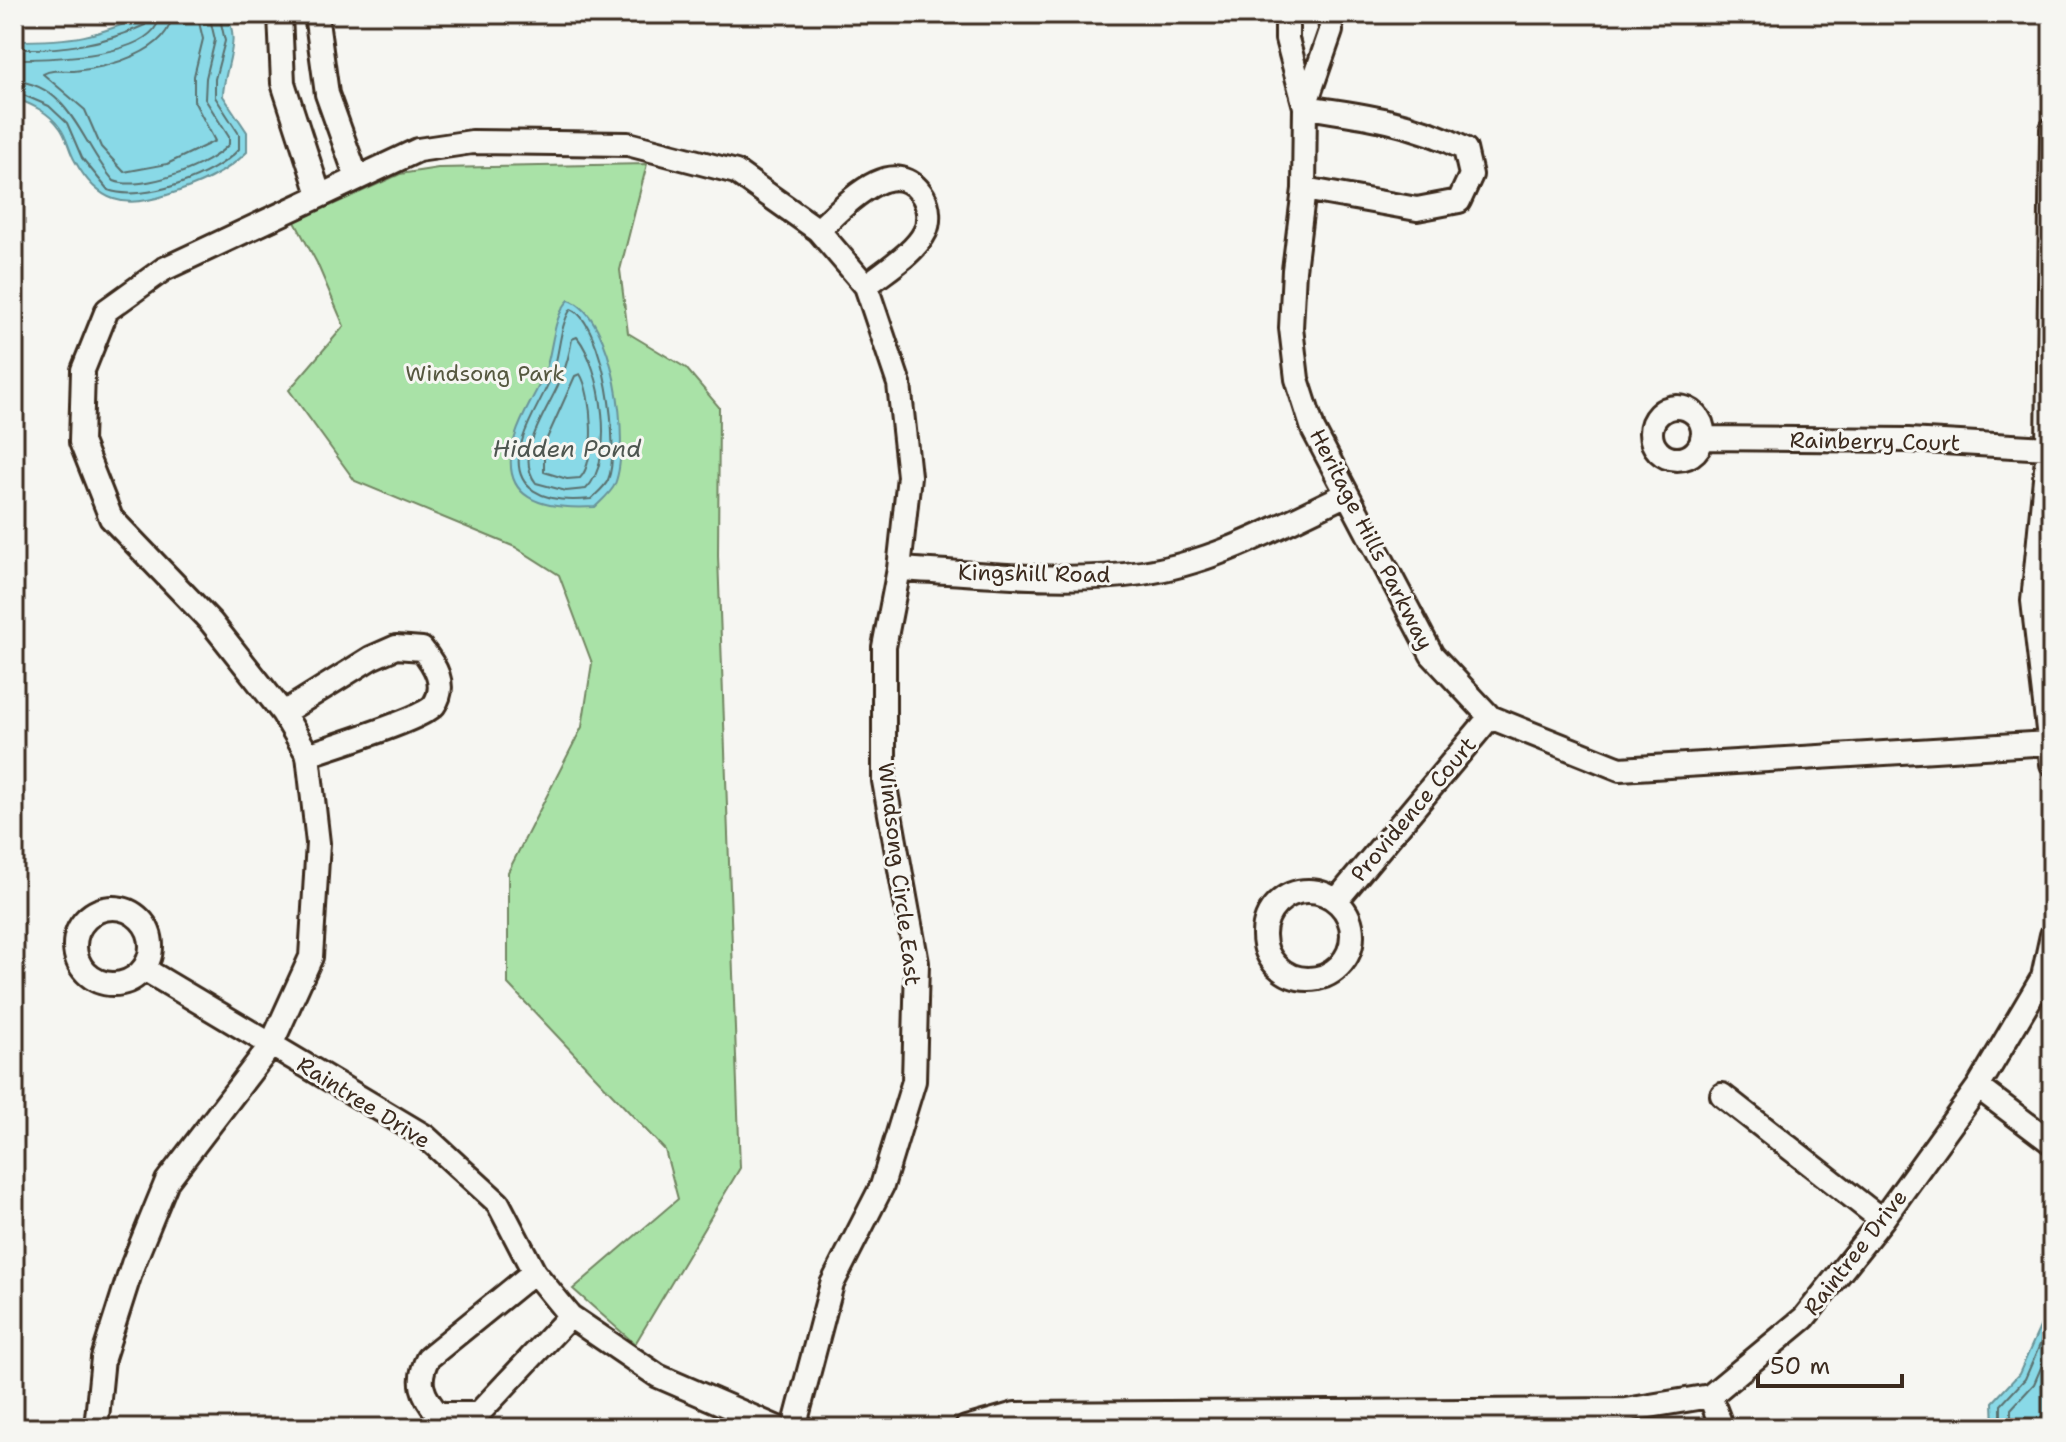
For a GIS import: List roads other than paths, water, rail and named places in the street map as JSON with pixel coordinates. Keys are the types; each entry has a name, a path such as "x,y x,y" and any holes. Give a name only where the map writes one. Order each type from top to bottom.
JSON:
{"street":[{"path":"280,14 283,83 319,194"},
{"path":"316,14 327,94 357,178"},
{"name":"Heritage Hills Parkway","path":"1287,14 1287,39 1305,107 1304,189 1294,270 1291,328 1297,379 1313,429 1432,655 1490,717 1620,769 2050,753"},
{"name":"Heritage Hills Parkway","path":"1305,107 1331,31 1330,14"},
{"path":"1304,189 1417,209 1459,201 1471,175 1465,149 1439,135 1405,123 1305,107"},
{"path":"2050,753 2033,601 2048,448 2052,129"},
{"name":"Windsong Circle East","path":"308,755 283,713 211,622 111,518 81,442 83,370 107,310 164,269 319,194 418,150 472,142 628,144 736,172 818,230 866,286 899,384 909,476 899,569 884,647 884,781 917,963 914,1081 882,1186 832,1284 794,1428"},
{"path":"818,230 866,186 889,178 913,184 925,198 928,214 925,232 866,286"},
{"name":"Rainberry Court","path":"1702,438 1908,440 2048,448"},
{"name":"Kingshill Road","path":"899,569 1069,577 1144,573 1223,552 1347,494"},
{"path":"96,1428 103,1358 133,1264 167,1181 271,1045 311,957 318,843 308,755 416,717 434,705 440,687 436,665 422,649 396,647 371,658 283,713"},
{"name":"Providence Court","path":"1336,901 1490,717"},
{"name":"Raintree Drive","path":"1710,1396 1804,1318 1882,1220 1978,1087 2043,977 2052,935"},
{"name":"Raintree Drive","path":"144,969 426,1137 498,1203 534,1272 570,1316 658,1376 778,1428"},
{"path":"1978,1087 2052,1143"},
{"path":"1722,1095 1882,1220"},
{"path":"534,1272 428,1358 420,1374 424,1396 438,1414 478,1414 570,1316"},
{"path":"966,1428 1015,1414 1626,1410 1710,1396 1722,1428"}],"water":[{"path":"150,14 224,14 230,23 232,43 223,96 247,132 247,152 220,173 189,188 138,202 125,201 103,194 93,186 51,117 14,98 14,41 84,36"},
{"name":"Hidden Pond","path":"569,300 585,311 597,329 608,354 619,412 621,440 615,484 595,507 542,503 519,488 512,475 515,437 543,378 560,314"},
{"path":"2052,1300 2052,1428 1994,1428 1993,1402 2019,1374"}],"park label":[{"name":"Windsong Park","path":"485,373"}]}
